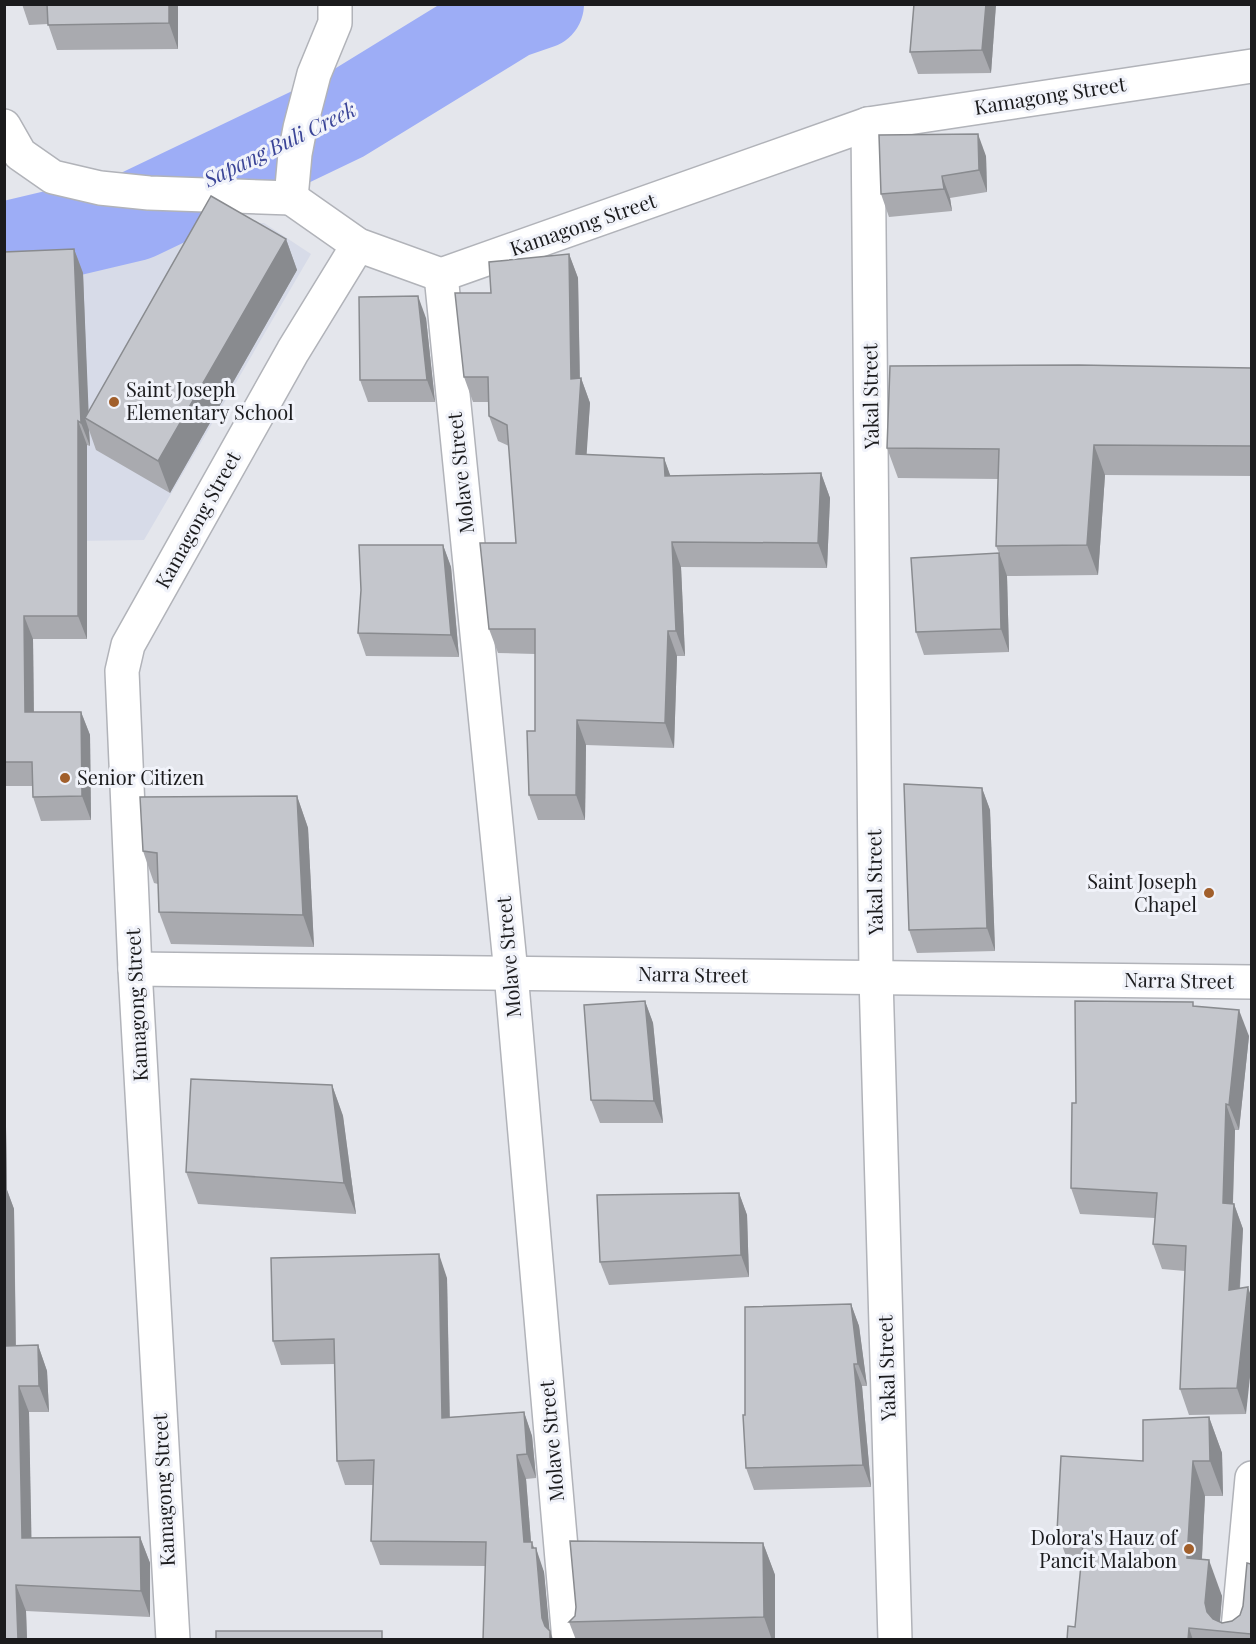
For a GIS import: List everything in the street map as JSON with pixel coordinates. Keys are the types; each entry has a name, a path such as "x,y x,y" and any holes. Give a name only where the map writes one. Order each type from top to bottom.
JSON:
{"street":[{"path":"291,198 298,141 314,74 342,11"},
{"name":"Kamagong Street","path":"441,275 868,124 1251,66"},
{"name":"Yakal Street","path":"868,124 876,978 895,1640"},
{"path":"4,126 20,154 53,177 100,188 149,193 291,198 358,245 441,275"},
{"name":"Kamagong Street","path":"173,1640 135,969 122,671 128,645 293,351 358,245"},
{"name":"Molave Street","path":"441,275 511,973 569,1640"},
{"name":"Narra Street","path":"135,969 1251,982"},
{"path":"1237,1640 1251,1478"}],"shaded area":[{"name":"Saint Joseph Elementary School","path":"202,221 264,223 311,254 144,540 5,542 4,264"}],"building":[{"path":"47,4 169,4 169,23 48,25"},
{"path":"914,4 986,4 982,50 910,52"},
{"path":"978,134 979,170 942,176 944,189 881,194 879,135"},
{"path":"211,196 286,239 158,461 85,418"},
{"path":"74,249 81,423 78,421 78,616 24,616 25,712 81,712 82,796 33,797 32,762 4,762 4,252"},
{"path":"569,254 571,379 581,378 576,454 664,458 665,476 821,473 818,543 672,542 676,631 668,631 665,723 577,720 576,795 529,795 527,731 535,731 535,629 489,629 480,543 516,543 507,425 489,416 488,377 464,377 455,293 491,293 489,262"},
{"path":"418,296 427,380 360,380 359,297"},
{"path":"1079,365 1251,368 1251,446 1094,445 1087,545 996,546 999,449 887,448 890,366"},
{"path":"359,545 443,545 451,635 358,633 361,590"},
{"path":"999,553 1001,629 916,632 911,558"},
{"path":"904,784 982,788 987,928 909,930"},
{"path":"297,796 303,915 159,912 157,853 143,851 140,797"},
{"path":"645,1001 654,1101 591,1100 584,1005"},
{"path":"1075,1001 1193,1002 1193,1006 1239,1010 1229,1105 1226,1104 1223,1203 1234,1204 1229,1290 1248,1287 1237,1388 1180,1389 1186,1246 1153,1244 1157,1193 1071,1188 1072,1103 1076,1103"},
{"path":"191,1079 332,1085 344,1183 186,1172"},
{"path":"4,1184 6,1346 38,1345 39,1386 19,1386 22,1538 140,1537 141,1591 16,1585 18,1640 4,1640"},
{"path":"739,1193 741,1255 600,1262 597,1195"},
{"path":"439,1254 442,1418 524,1412 527,1454 517,1455 524,1542 532,1542 532,1548 536,1548 542,1618 550,1631 550,1640 483,1640 486,1542 371,1541 374,1460 337,1461 334,1339 273,1341 271,1258"},
{"path":"851,1304 858,1364 854,1364 863,1465 746,1468 743,1415 745,1415 745,1307"},
{"path":"1209,1417 1210,1461 1193,1461 1187,1558 1209,1560 1205,1603 1207,1612 1213,1619 1222,1623 1232,1621 1240,1615 1247,1563 1251,1564 1251,1634 1189,1628 1188,1640 1067,1640 1068,1626 1075,1627 1084,1533 1057,1532 1061,1456 1143,1461 1143,1420"},
{"path":"570,1541 763,1543 764,1617 569,1622 575,1616 576,1607"},
{"path":"216,1631 382,1631 382,1640 216,1640"}],"waterway":[{"name":"Sapang Buli Creek","path":"4,247 135,216 342,117 510,14 539,4"}],"place":[{"name":"Saint Joseph Elementary School","path":"114,402"},
{"name":"Senior Citizen","path":"65,778"},
{"name":"Saint Joseph Chapel","path":"1209,893"},
{"name":"Dolora's Hauz of Pancit Malabon","path":"1189,1549"}]}
